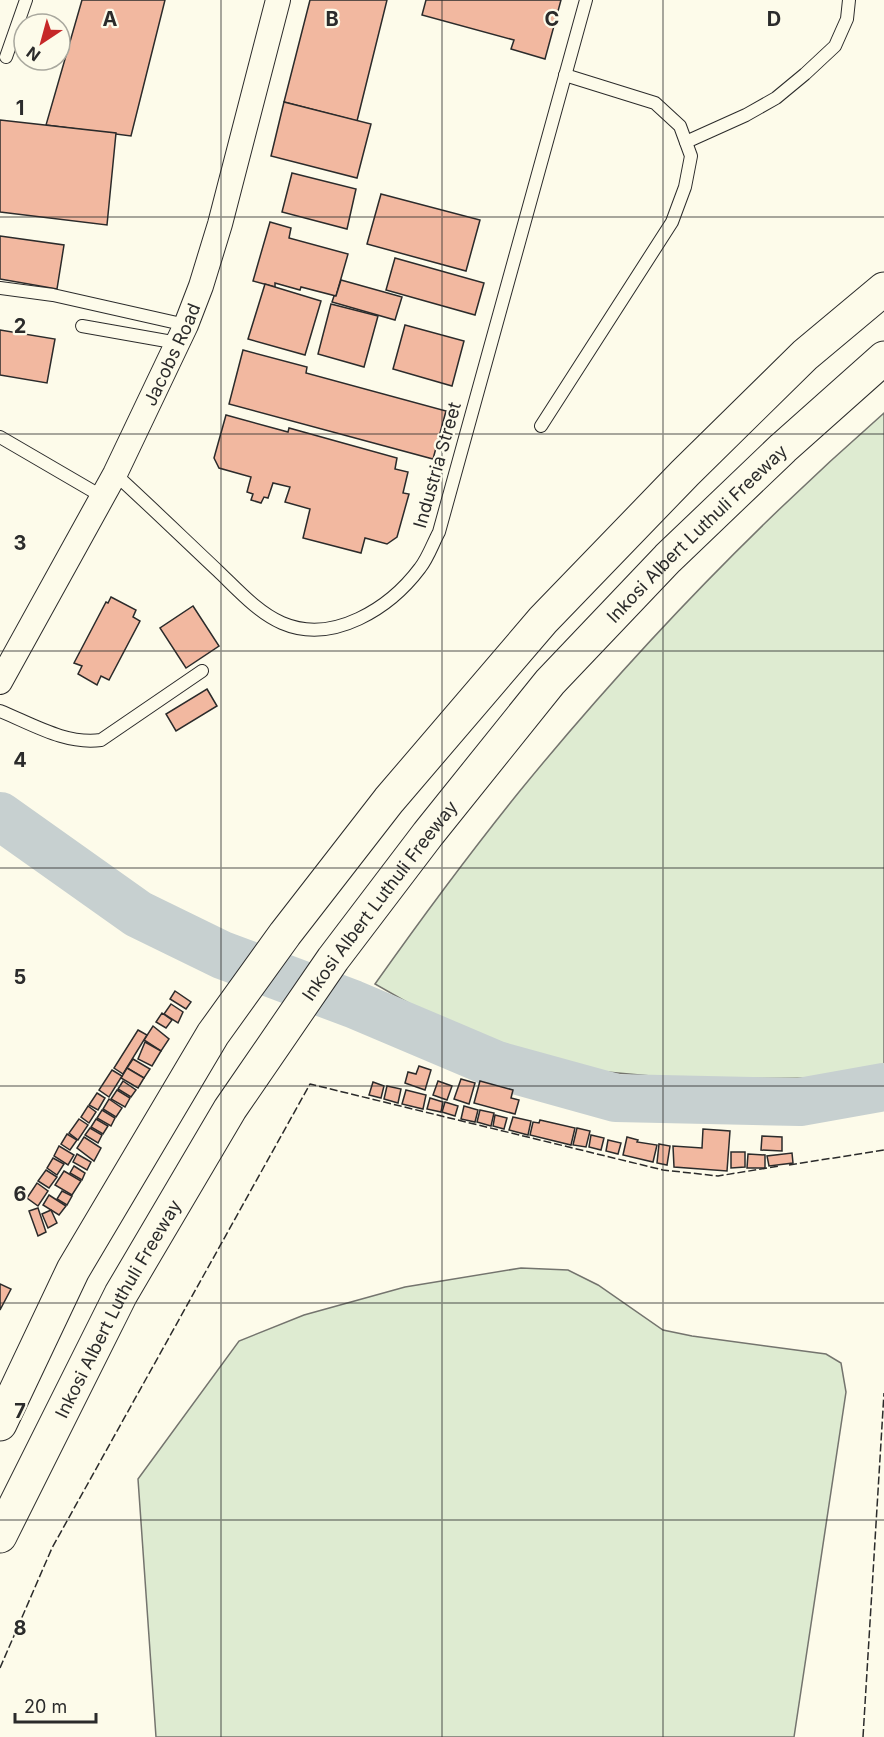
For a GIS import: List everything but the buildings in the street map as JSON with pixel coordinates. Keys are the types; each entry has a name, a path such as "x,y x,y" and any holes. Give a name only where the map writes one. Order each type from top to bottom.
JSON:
{"highway":[{"path":"0,1424 73,1270 213,1034 285,934 389,800 543,620 685,473 805,355 884,290"},
{"name":"Inkosi Albert Luthuli Freeway","path":"0,1536 121,1294 230,1109 333,959 428,834 550,682 668,558 783,448 884,358"}],"street":[{"name":"Jacobs Road","path":"0,682 103,497 182,334 201,286 220,224 278,0"}],"lane":[{"path":"6,57 26,0"},
{"name":"Industria Street","path":"115,474 255,605 282,623 313,630 348,623 371,613 400,592 422,566 439,532 586,0"},
{"path":"686,141 746,115 776,98 805,74 835,46 848,19 849,0"},
{"path":"540,426 672,222 685,187 692,156 680,126 655,103 565,75"},
{"path":"0,288 53,295 182,334"},
{"path":"82,326 182,334"},
{"path":"0,436 103,497"},
{"path":"0,711 67,739 85,743 101,740 202,671"}],"green space":[{"path":"884,413 884,1074 848,1078 684,1079 596,1071 512,1052 442,1022 375,984 500,815 604,692 740,548"},
{"path":"521,1268 568,1270 598,1285 663,1330 826,1354 841,1363 846,1392 794,1737 156,1737 138,1479 239,1341 304,1315 405,1287"}],"waterway":[{"path":"0,816 138,914 222,955 353,1004 497,1065 616,1098 800,1102 884,1087"}],"fence":[{"path":"0,1668 52,1548 310,1084 663,1170 718,1176 780,1166"},
{"path":"789,1165 884,1150"},
{"path":"863,1737 884,1393"}]}
